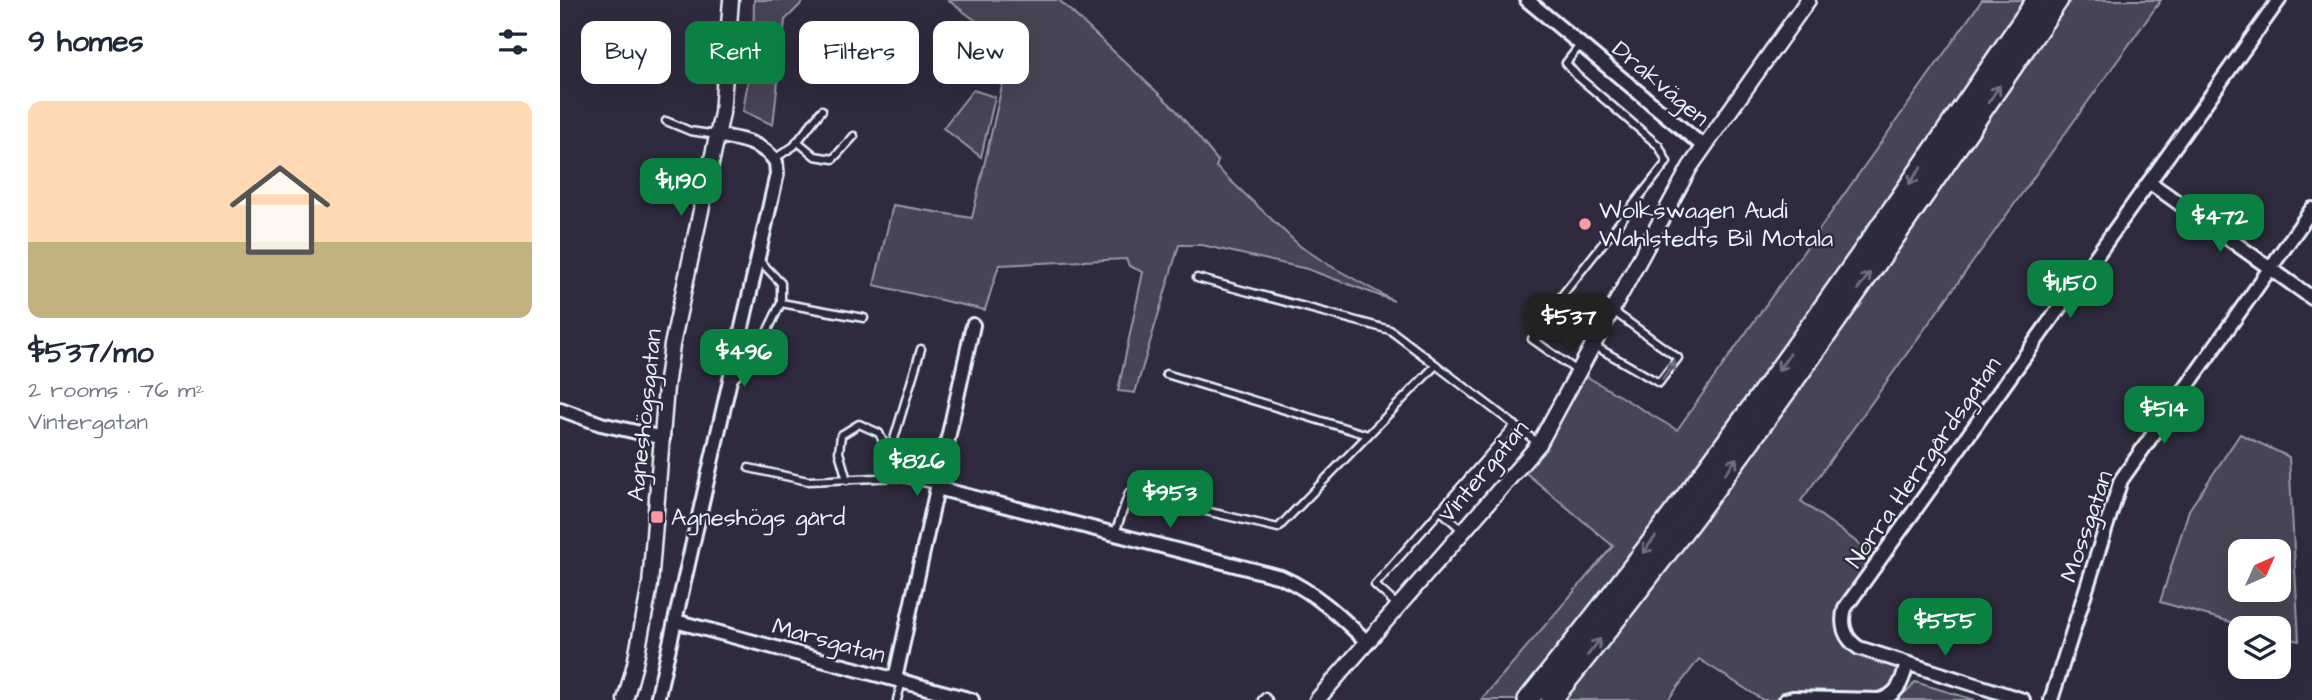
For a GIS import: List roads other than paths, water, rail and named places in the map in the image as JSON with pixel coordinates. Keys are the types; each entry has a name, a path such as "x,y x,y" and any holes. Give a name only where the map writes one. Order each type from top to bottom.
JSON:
{"highway":[{"path":"1528,700 1725,444 1825,306 2037,0"},
{"path":"1551,700 1744,449 2058,0"}],"street":[{"name":"Agneshögsgatan","path":"625,700 635,664 650,585 666,387 672,345 717,135 732,0"},
{"name":"Drakvägen","path":"1528,0 1703,146"},
{"name":"Vintergatan","path":"1317,700 1539,444 1703,146 1808,0"},
{"name":"Norra Herrgårdsgatan","path":"1907,664 1866,651 1848,639 1842,623 1845,608 2279,0"},
{"path":"657,700 776,174 774,159 767,151 754,143 717,135"},
{"path":"2149,182 2312,298"},
{"name":"Mossgatan","path":"2051,700 2121,480 2312,209"},
{"path":"898,680 973,325"},
{"path":"560,409 601,424 663,438"},
{"path":"937,486 1281,577 1300,585 1319,598 1367,642"},
{"name":"Marsgatan","path":"675,621 972,700"},
{"path":"1786,700 1886,698 1900,687 1907,664 2023,700"}],"lane":[{"path":"1579,372 1532,339 1553,307 1667,162 1659,146 1577,76 1566,63 1581,44"},
{"path":"774,159 797,141 822,110"},
{"path":"666,121 690,131 717,135"},
{"path":"797,141 815,156 833,159 854,136"},
{"path":"728,386 755,356 781,303 781,283 757,258"},
{"path":"1197,278 1390,330 1539,444"},
{"path":"781,303 864,318"},
{"path":"1593,345 1659,383 1678,358 1612,310"},
{"path":"889,456 921,349"},
{"path":"1115,533 1129,493 1278,527 1436,365"},
{"path":"1166,374 1368,435"},
{"path":"847,480 839,452 841,435 859,424 879,433 900,477"},
{"path":"1398,606 1375,585 1515,425"},
{"path":"749,468 808,481 900,477 937,486"},
{"path":"1440,510 1464,531"},
{"path":"898,680 898,700"},
{"path":"1262,700 1265,697 1268,700"}],"place":[{"name":"Wolkswagen Audi Wahlstedts Bil Motala","path":"1585,224"},
{"name":"Agneshögs gård","path":"657,517"}]}
